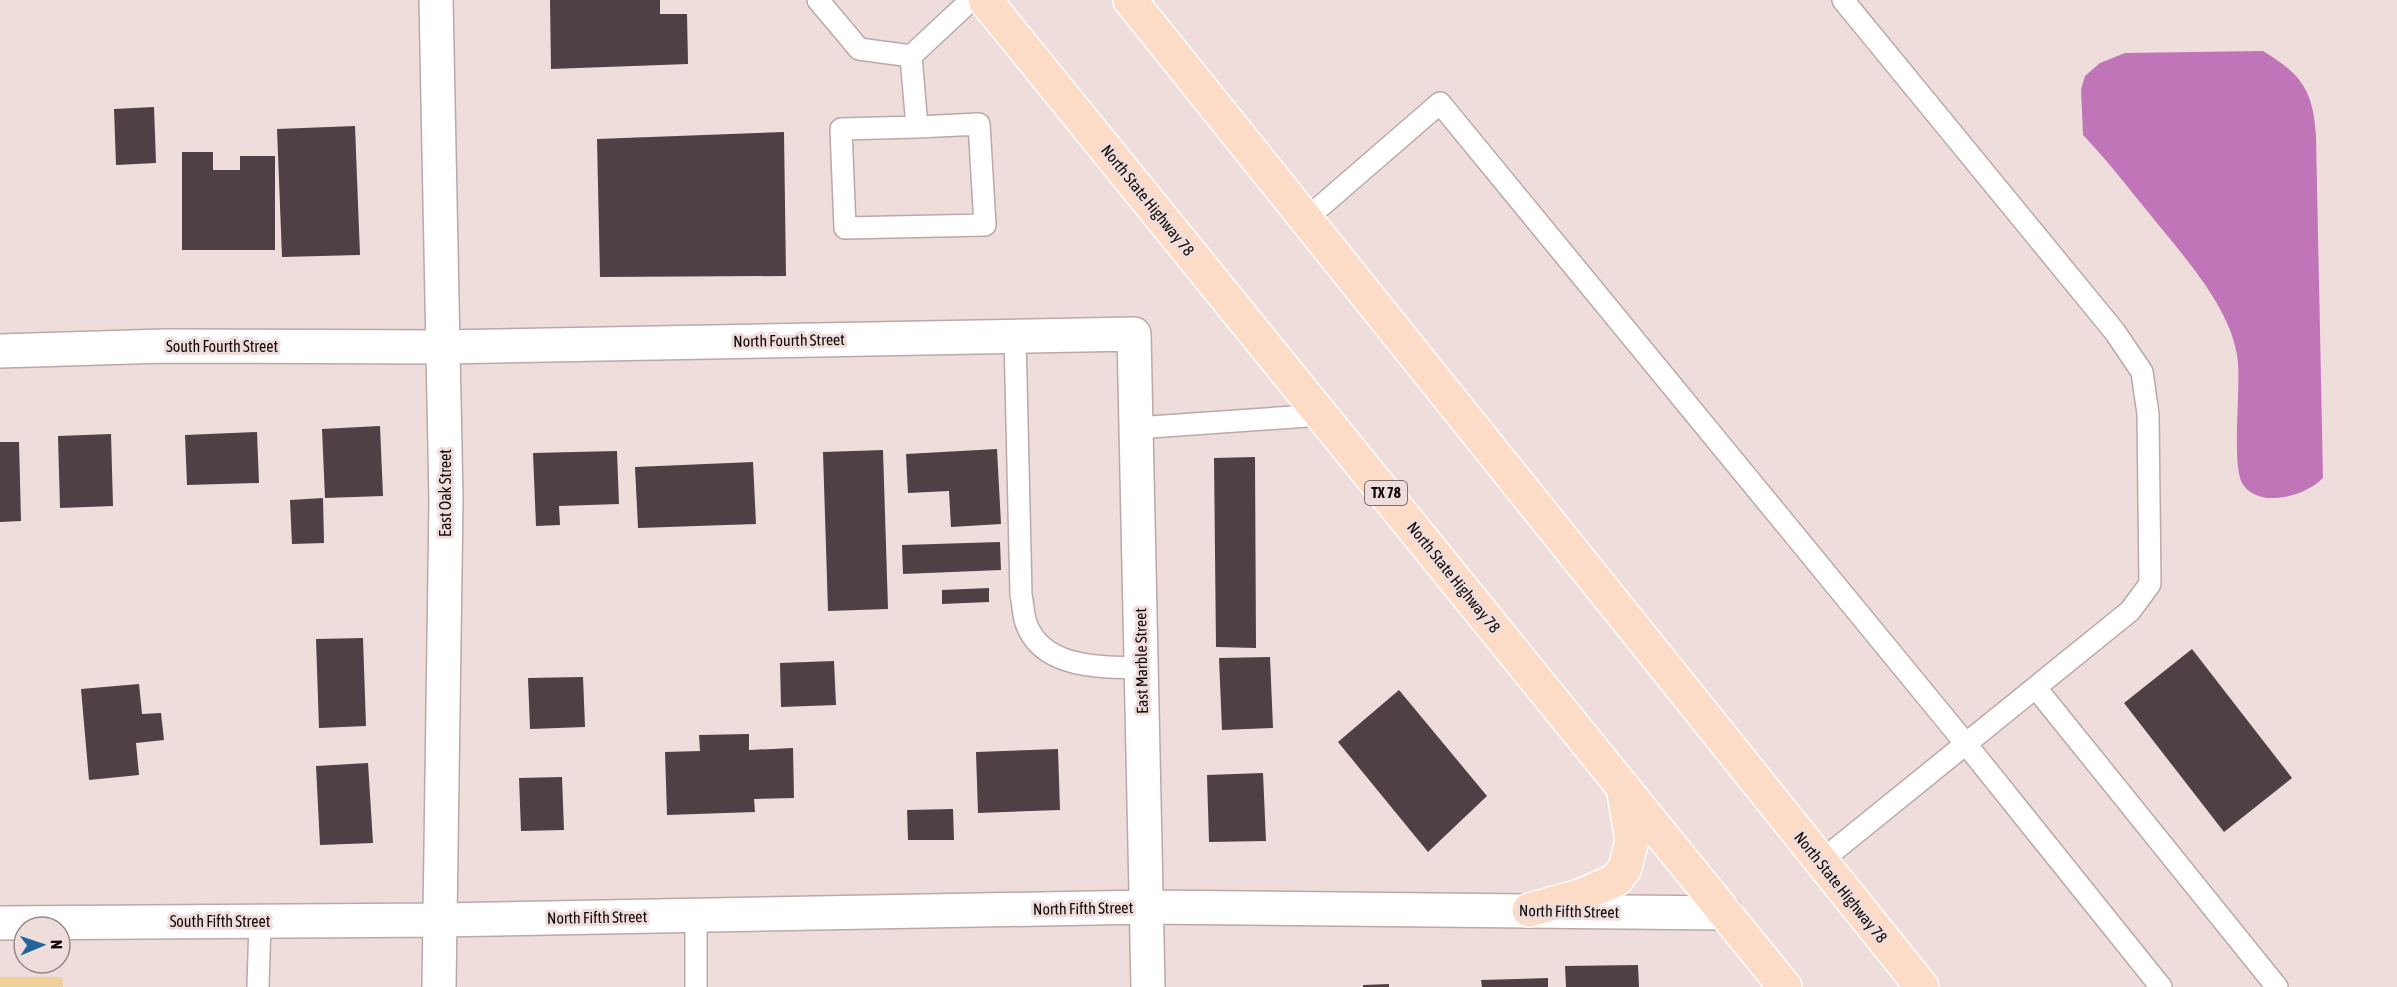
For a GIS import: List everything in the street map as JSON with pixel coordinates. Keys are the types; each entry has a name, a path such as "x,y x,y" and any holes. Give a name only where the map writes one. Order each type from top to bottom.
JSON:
{"main road":[{"name":"North State Highway 78","path":"986,0 1785,987"},
{"name":"North State Highway 78","path":"1130,0 1922,987"},
{"path":"1529,910 1600,889 1616,880 1621,874 1625,868 1632,840 1622,785"}],"street":[{"name":"East Oak Street","path":"436,0 446,500 439,987"},
{"name":"North Fourth Street","path":"444,347 1134,334"},
{"name":"East Marble Street","path":"1134,334 1148,987"},
{"name":"South Fourth Street","path":"0,351 164,346 444,347"},
{"name":"North Fifth Street","path":"440,920 1146,907 1726,913"},
{"name":"South Fifth Street","path":"0,923 440,920"}],"lane":[{"path":"818,0 859,49 911,56"},
{"path":"911,56 971,0"},
{"path":"1821,861 2130,611 2150,584 2150,453 2146,392 2142,372 2115,332 1843,0"},
{"path":"911,56 917,127"},
{"path":"1306,219 1440,103 1966,744 2162,987"},
{"path":"979,124 985,225 844,228 841,129 917,127 979,124"},
{"path":"1016,336 1021,595 1027,624 1043,647 1065,660 1096,667 1141,668"},
{"path":"1136,428 1322,414"},
{"path":"2036,688 2277,987"},
{"path":"696,915 696,987"},
{"path":"258,987 260,921"}],"shaded area":[{"path":"2263,51 2287,68 2303,85 2312,107 2314,120 2323,478 2294,495 2270,498 2249,491 2242,483 2239,473 2237,355 2224,317 2188,261 2083,135 2081,89 2085,76 2100,63 2125,53"},
{"path":"0,977 62,977 63,987 0,987"}],"building":[{"path":"550,0 660,0 660,14 687,14 688,64 551,69"},
{"path":"154,107 156,163 116,165 114,109"},
{"path":"355,126 360,255 282,257 277,129"},
{"path":"784,132 786,276 600,277 597,139"},
{"path":"182,152 213,152 213,170 240,170 240,156 275,156 275,250 182,250"},
{"path":"380,426 383,496 325,498 322,429"},
{"path":"257,432 259,483 187,485 185,435"},
{"path":"111,434 113,506 60,508 58,436"},
{"path":"0,442 19,442 21,521 0,522"},
{"path":"997,449 1001,524 951,527 949,491 908,493 906,454"},
{"path":"883,450 888,609 828,611 823,452"},
{"path":"617,451 619,504 559,506 560,525 536,526 533,453"},
{"path":"1255,457 1256,648 1216,647 1214,458"},
{"path":"753,462 756,524 638,528 635,467"},
{"path":"323,498 324,543 292,544 290,500"},
{"path":"1000,542 1001,570 903,574 902,545"},
{"path":"989,588 989,602 942,604 942,590"},
{"path":"363,638 366,726 319,728 316,639"},
{"path":"2192,649 2292,778 2224,832 2124,703"},
{"path":"1270,657 1273,728 1222,730 1219,658"},
{"path":"834,661 836,705 781,707 780,663"},
{"path":"583,677 585,727 530,729 528,678"},
{"path":"139,684 142,714 161,713 164,740 136,743 139,775 89,780 81,689"},
{"path":"1399,690 1487,796 1428,852 1338,742"},
{"path":"749,734 749,750 793,748 794,798 754,799 755,812 667,815 665,752 700,751 699,735"},
{"path":"1058,749 1060,810 978,813 976,752"},
{"path":"368,763 373,843 320,845 316,766"},
{"path":"1263,773 1266,841 1209,842 1207,775"},
{"path":"562,777 564,830 521,831 519,778"},
{"path":"953,809 954,840 908,840 907,810"},
{"path":"1638,965 1639,987 1566,987 1565,966"},
{"path":"1548,978 1548,987 1482,987 1481,980"},
{"path":"1389,984 1389,987 1363,987 1363,985"}]}
